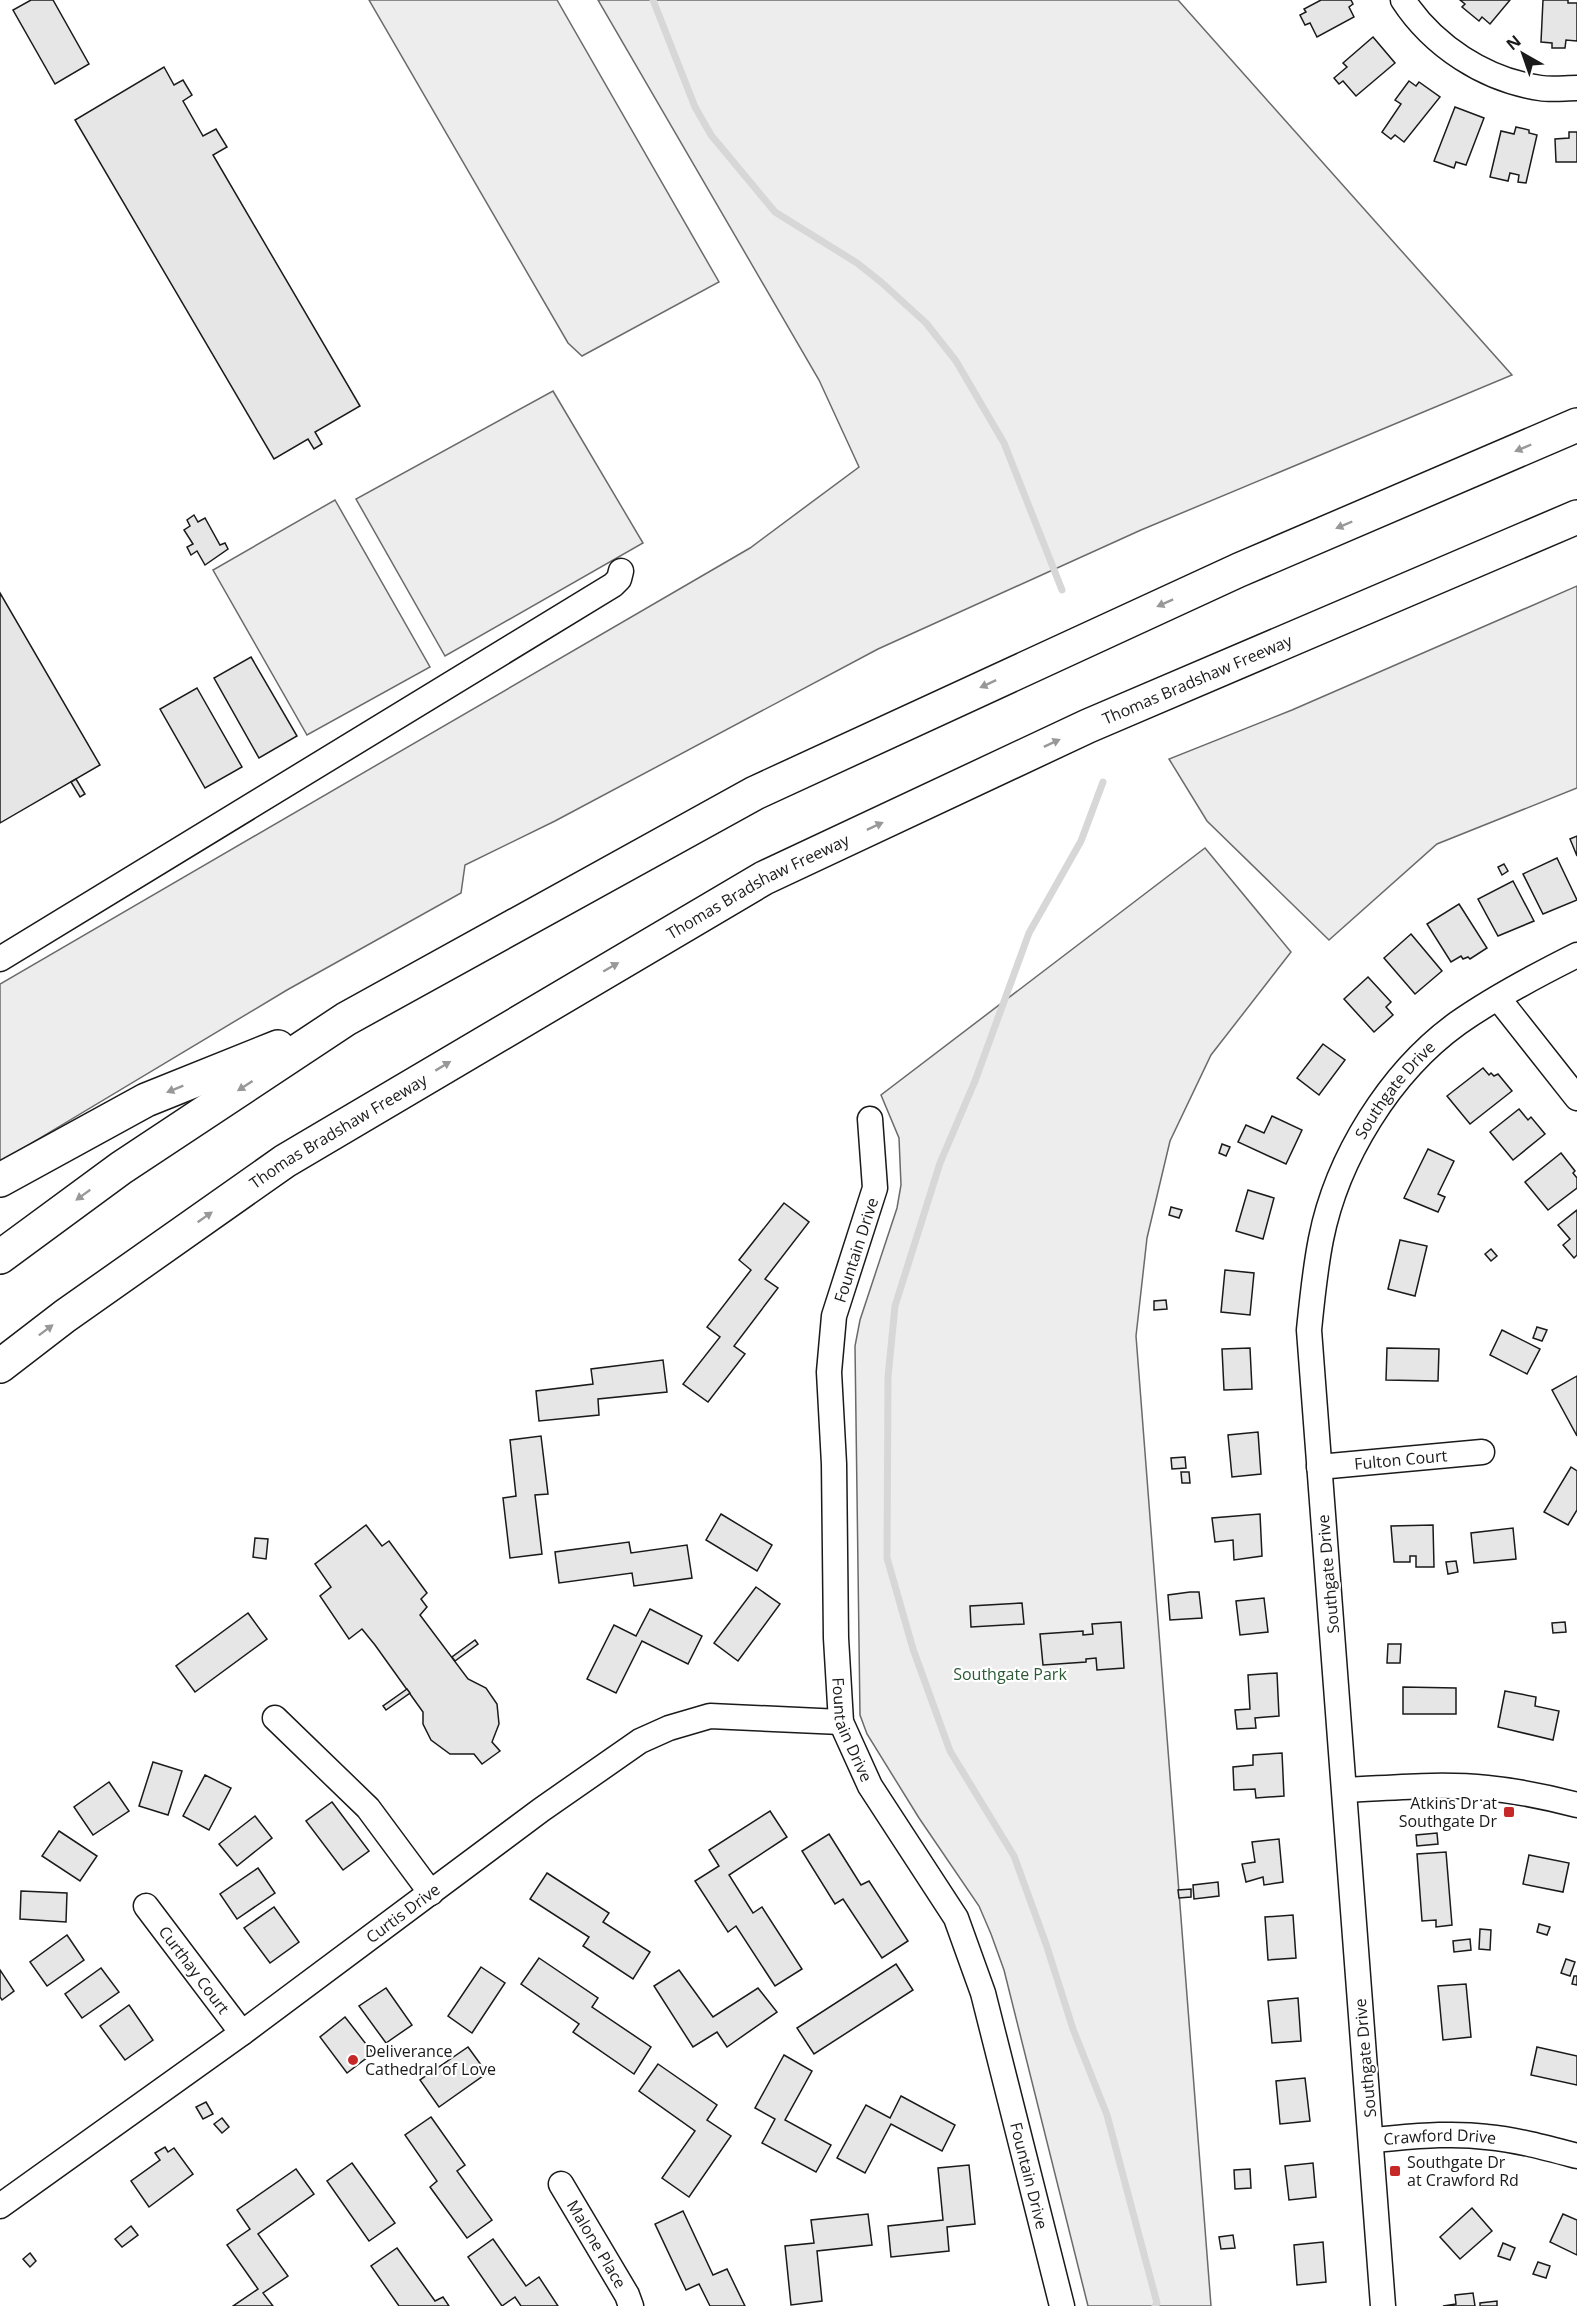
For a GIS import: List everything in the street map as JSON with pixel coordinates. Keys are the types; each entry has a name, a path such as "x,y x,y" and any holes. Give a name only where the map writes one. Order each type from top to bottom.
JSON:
{"highway":[{"path":"0,1257 121,1168 346,1019 755,793 1239,570 1577,425"},
{"name":"Thomas Bradshaw Freeway","path":"0,1366 65,1316 285,1161 764,878 1088,726 1577,517"},
{"path":"0,1180 146,1100 346,1019"}],"street":[{"path":"1403,0 1417,22 1446,48 1475,66 1504,80 1541,88 1577,88"},
{"path":"0,959 613,585 619,579 621,571"},
{"name":"Southgate Drive","path":"1383,2306 1309,1330 1321,1238 1336,1188 1356,1144 1402,1076 1425,1051 1457,1024 1498,998 1577,955"},
{"path":"1498,998 1577,1098"},
{"name":"Fountain Drive","path":"870,1119 875,1188 834,1316 829,1371 834,1464 836,1638 841,1722 870,1786 956,1918 984,1993 1062,2306"},
{"name":"Fulton Court","path":"1319,1467 1482,1452"},
{"name":"Curtis Drive","path":"0,2206 242,2033 640,1741 669,1728 710,1716 841,1722"},
{"path":"275,1718 368,1808 431,1893"},
{"path":"1345,1790 1448,1786 1485,1788 1521,1792 1577,1805"},
{"name":"Curthay Court","path":"146,1906 242,2033"},
{"name":"Crawford Drive","path":"1372,2140 1447,2135 1486,2136 1527,2143 1577,2156"},
{"name":"Malone Place","path":"561,2184 627,2295 631,2306"}],"shaded area":[{"path":"369,0 557,0 719,282 582,356 568,343"},
{"path":"598,0 1178,0 1512,375 1141,530 878,649 555,821 465,865 461,893 287,990 0,1162 0,984 750,548 859,467 819,380"},
{"path":"553,391 643,543 445,656 356,499"},
{"path":"335,500 430,667 307,735 213,570"},
{"path":"1577,586 1577,788 1437,844 1329,940 1207,821 1169,759 1292,710"},
{"name":"Southgate Park","path":"1205,848 1291,952 1211,1055 1170,1141 1147,1238 1136,1336 1211,2306 1088,2306 1004,1970 991,1934 979,1906 919,1818 867,1734 860,1715 855,1346 860,1320 897,1208 901,1185 899,1138 881,1095"}],"building":[{"path":"31,0 53,0 89,64 55,84 13,10"},
{"path":"1321,0 1351,0 1353,4 1349,7 1354,17 1317,37 1310,23 1305,25 1300,15 1306,12 1304,9"},
{"path":"1460,0 1510,0 1490,24 1482,17 1479,21 1462,7 1465,4"},
{"path":"1543,0 1568,0 1568,3 1577,3 1577,41 1566,40 1565,48 1552,48 1552,43 1541,42"},
{"path":"1373,37 1395,63 1356,96 1343,81 1339,84 1334,78 1347,67 1343,63"},
{"path":"164,67 174,85 183,80 192,95 183,101 203,136 216,129 227,147 213,155 360,406 315,432 322,444 314,449 308,439 274,459 75,120"},
{"path":"1409,81 1416,86 1419,82 1440,97 1404,142 1395,135 1391,139 1382,132 1401,104 1395,100"},
{"path":"1455,107 1484,118 1466,165 1456,162 1454,168 1434,161"},
{"path":"1516,127 1529,130 1529,133 1537,135 1526,183 1518,182 1519,175 1510,173 1508,181 1490,177 1501,131 1514,134"},
{"path":"1569,132 1577,132 1577,162 1556,162 1555,139 1569,138"},
{"path":"194,515 198,522 205,518 220,545 225,543 228,549 205,565 197,551 191,555 187,547 193,544 184,530 190,526 187,520"},
{"path":"0,593 100,765 0,823"},
{"path":"251,657 297,736 259,758 214,678"},
{"path":"197,688 242,767 205,788 160,709"},
{"path":"76,779 85,794 80,797 71,782"},
{"path":"1577,836 1577,856 1570,839"},
{"path":"1557,858 1577,900 1543,914 1523,874"},
{"path":"1504,864 1508,871 1502,875 1498,867"},
{"path":"1513,881 1534,921 1498,936 1478,899"},
{"path":"1459,904 1487,948 1470,959 1468,957 1463,959 1461,956 1451,962 1427,924"},
{"path":"1411,934 1442,971 1415,994 1384,958"},
{"path":"1368,977 1391,1002 1386,1007 1393,1015 1374,1032 1344,999"},
{"path":"1323,1044 1345,1060 1319,1095 1297,1078"},
{"path":"1483,1068 1489,1075 1498,1074 1512,1091 1470,1124 1447,1096"},
{"path":"1519,1109 1528,1120 1531,1117 1545,1134 1513,1160 1490,1132"},
{"path":"1272,1116 1302,1130 1286,1164 1238,1142 1246,1125 1264,1133"},
{"path":"1222,1144 1230,1147 1226,1156 1219,1153"},
{"path":"1428,1149 1454,1161 1438,1194 1445,1197 1438,1212 1404,1198"},
{"path":"1561,1153 1575,1171 1573,1173 1577,1178 1577,1188 1548,1210 1525,1182"},
{"path":"1248,1190 1274,1198 1263,1239 1236,1231"},
{"path":"784,1203 809,1222 765,1279 778,1288 734,1346 745,1354 708,1402 683,1384 720,1337 707,1327 751,1270 739,1260"},
{"path":"1171,1207 1182,1210 1179,1218 1169,1215"},
{"path":"1577,1210 1577,1255 1574,1258 1563,1245 1570,1239 1558,1225"},
{"path":"1400,1240 1427,1246 1415,1296 1388,1289"},
{"path":"1491,1249 1497,1256 1491,1261 1485,1254"},
{"path":"1225,1270 1254,1273 1250,1315 1221,1312"},
{"path":"1166,1300 1167,1309 1154,1310 1154,1301"},
{"path":"1537,1327 1547,1330 1542,1341 1533,1338"},
{"path":"1502,1330 1540,1349 1527,1374 1490,1355"},
{"path":"1250,1348 1252,1389 1224,1390 1222,1349"},
{"path":"1387,1348 1439,1349 1438,1381 1386,1380"},
{"path":"663,1360 667,1392 598,1399 599,1415 539,1421 536,1391 593,1384 591,1369"},
{"path":"1577,1376 1577,1436 1552,1390"},
{"path":"1258,1432 1261,1474 1232,1477 1228,1435"},
{"path":"541,1436 548,1494 535,1495 542,1554 510,1558 503,1498 516,1496 510,1440"},
{"path":"1185,1457 1186,1468 1172,1469 1171,1458"},
{"path":"1571,1467 1577,1471 1577,1510 1568,1525 1544,1512"},
{"path":"1181,1472 1189,1472 1190,1483 1182,1483"},
{"path":"721,1514 772,1545 757,1571 706,1540"},
{"path":"1260,1514 1262,1556 1234,1560 1233,1540 1215,1542 1212,1518"},
{"path":"366,1525 382,1546 389,1541 427,1593 421,1599 427,1607 420,1615 468,1679 486,1688 497,1704 499,1724 492,1742 500,1751 482,1764 474,1754 450,1754 431,1740 423,1724 423,1712 375,1645 362,1629 349,1639 320,1596 331,1587 315,1564"},
{"path":"1433,1525 1434,1567 1416,1567 1416,1556 1410,1556 1410,1562 1394,1562 1391,1526"},
{"path":"1513,1528 1516,1559 1474,1563 1471,1533"},
{"path":"255,1538 268,1539 266,1559 253,1557"},
{"path":"629,1542 631,1553 687,1545 692,1578 634,1586 632,1573 559,1583 555,1552"},
{"path":"1456,1561 1458,1572 1448,1574 1446,1562"},
{"path":"756,1587 780,1604 738,1661 714,1643"},
{"path":"1199,1592 1202,1618 1170,1620 1168,1595"},
{"path":"1264,1598 1268,1632 1240,1635 1236,1601"},
{"path":"1022,1603 1024,1624 971,1627 970,1606"},
{"path":"650,1609 702,1636 688,1664 642,1641 616,1693 587,1679 614,1625 636,1636"},
{"path":"248,1613 267,1639 195,1692 176,1666"},
{"path":"1121,1622 1124,1668 1097,1670 1096,1658 1086,1659 1086,1662 1043,1665 1040,1634 1083,1631 1083,1635 1093,1634 1092,1624"},
{"path":"1565,1622 1566,1632 1553,1633 1552,1623"},
{"path":"475,1640 478,1644 455,1661 452,1657"},
{"path":"1388,1644 1401,1644 1400,1663 1387,1663"},
{"path":"1277,1673 1279,1716 1255,1718 1256,1728 1237,1729 1235,1710 1250,1709 1248,1675"},
{"path":"1403,1687 1456,1688 1456,1714 1403,1714"},
{"path":"407,1689 410,1693 386,1710 383,1706"},
{"path":"1505,1691 1536,1697 1535,1706 1559,1711 1553,1740 1498,1727"},
{"path":"1282,1753 1284,1796 1256,1798 1255,1789 1234,1790 1233,1767 1253,1765 1253,1755"},
{"path":"153,1762 182,1771 168,1815 139,1806"},
{"path":"205,1775 231,1788 209,1830 183,1816"},
{"path":"109,1782 129,1811 93,1835 74,1807"},
{"path":"332,1802 369,1851 343,1870 306,1821"},
{"path":"770,1811 787,1837 729,1875 753,1913 762,1907 802,1969 775,1986 736,1926 728,1932 695,1881 719,1866 709,1850"},
{"path":"255,1816 272,1838 237,1866 219,1844"},
{"path":"59,1831 97,1856 80,1881 42,1856"},
{"path":"1437,1833 1438,1844 1417,1846 1416,1835"},
{"path":"829,1834 861,1885 869,1881 908,1941 882,1958 843,1899 835,1904 802,1851"},
{"path":"1279,1839 1283,1882 1264,1885 1263,1877 1246,1882 1242,1864 1255,1862 1252,1842"},
{"path":"1446,1852 1452,1925 1436,1927 1436,1920 1422,1921 1417,1854"},
{"path":"1529,1855 1569,1863 1563,1892 1523,1884"},
{"path":"258,1868 275,1893 237,1919 220,1894"},
{"path":"547,1873 609,1913 603,1922 650,1952 633,1979 583,1946 589,1937 530,1899"},
{"path":"1218,1882 1219,1896 1194,1899 1193,1885"},
{"path":"1191,1889 1191,1897 1179,1898 1178,1890"},
{"path":"21,1891 67,1893 66,1922 20,1919"},
{"path":"274,1907 299,1942 270,1963 244,1928"},
{"path":"1293,1915 1296,1958 1268,1960 1265,1917"},
{"path":"1539,1924 1550,1927 1547,1935 1537,1932"},
{"path":"1480,1929 1491,1930 1490,1950 1479,1949"},
{"path":"67,1935 84,1960 47,1986 30,1962"},
{"path":"1470,1939 1471,1950 1454,1952 1453,1941"},
{"path":"539,1958 598,1998 592,2007 651,2047 634,2074 573,2032 579,2024 521,1984"},
{"path":"1566,1959 1575,1962 1570,1976 1561,1973"},
{"path":"896,1964 913,1990 814,2054 797,2028"},
{"path":"481,1967 505,1983 472,2033 448,2016"},
{"path":"101,1968 119,1992 82,2018 65,1994"},
{"path":"0,1970 14,1991 2,2000 0,1997"},
{"path":"679,1970 713,2017 758,1988 777,2012 727,2047 717,2032 693,2047 654,1986"},
{"path":"1574,1976 1577,1976 1577,1985 1572,1984"},
{"path":"1466,1984 1471,2037 1443,2040 1438,1986"},
{"path":"386,1988 412,2025 386,2043 359,2006"},
{"path":"1298,1998 1301,2041 1272,2043 1268,2001"},
{"path":"129,2005 153,2040 125,2060 100,2026"},
{"path":"345,2017 373,2053 347,2073 320,2037"},
{"path":"468,2047 487,2073 439,2107 420,2080"},
{"path":"1537,2047 1577,2056 1577,2085 1531,2075"},
{"path":"784,2055 812,2071 785,2120 831,2145 816,2172 762,2143 775,2119 755,2108"},
{"path":"658,2064 717,2105 707,2120 731,2136 689,2197 662,2178 695,2131 639,2091"},
{"path":"1305,2078 1310,2121 1280,2124 1276,2081"},
{"path":"901,2096 955,2125 942,2151 891,2124 865,2173 837,2158 866,2105 890,2118"},
{"path":"206,2102 213,2114 203,2119 196,2107"},
{"path":"431,2117 465,2165 457,2171 492,2220 467,2238 430,2187 437,2181 405,2135"},
{"path":"222,2118 229,2127 222,2133 214,2124"},
{"path":"165,2147 168,2152 174,2148 193,2174 149,2207 131,2181 160,2160 155,2153"},
{"path":"352,2163 395,2223 369,2241 327,2181"},
{"path":"1313,2163 1316,2197 1289,2200 1285,2166"},
{"path":"969,2165 975,2224 947,2227 949,2251 891,2257 888,2226 943,2220 938,2168"},
{"path":"296,2169 314,2194 258,2234 288,2276 263,2293 273,2306 233,2306 258,2289 227,2245 250,2229 237,2210"},
{"path":"1250,2169 1251,2188 1235,2189 1234,2170"},
{"path":"1472,2208 1492,2231 1460,2259 1440,2237"},
{"path":"683,2211 713,2275 727,2269 745,2306 710,2306 699,2284 686,2290 655,2224"},
{"path":"868,2214 872,2245 817,2251 822,2301 791,2305 785,2246 814,2243 811,2220"},
{"path":"1563,2214 1577,2220 1577,2255 1550,2242"},
{"path":"131,2226 138,2235 122,2247 115,2239"},
{"path":"1233,2235 1235,2248 1221,2249 1219,2237"},
{"path":"493,2239 526,2286 539,2277 558,2306 521,2306 515,2297 502,2306 468,2257"},
{"path":"1323,2242 1326,2282 1297,2285 1294,2245"},
{"path":"1503,2243 1515,2248 1510,2260 1498,2256"},
{"path":"397,2248 435,2301 443,2297 449,2306 399,2306 371,2266"},
{"path":"30,2253 36,2261 30,2267 23,2259"},
{"path":"1538,2262 1550,2266 1546,2278 1533,2274"},
{"path":"1473,2293 1475,2306 1443,2306 1456,2304 1455,2295"},
{"path":"1497,2301 1497,2306 1480,2306 1480,2303"}],"waterway":[{"path":"653,0 695,107 711,135 775,212 857,263 881,282 926,323 956,361 1004,443 1062,590"},
{"path":"1103,782 1081,841 1029,933 975,1081 940,1163 895,1306 888,1377 887,1558 913,1649 950,1751 1014,1856 1046,1944 1073,2029 1107,2115 1157,2303 1155,2306"}],"place":[{"name":"Atkins Dr at Southgate Dr","path":"1509,1812"},
{"name":"Deliverance Cathedral of Love","path":"353,2060"},
{"name":"Southgate Dr at Crawford Rd","path":"1395,2171"}]}
